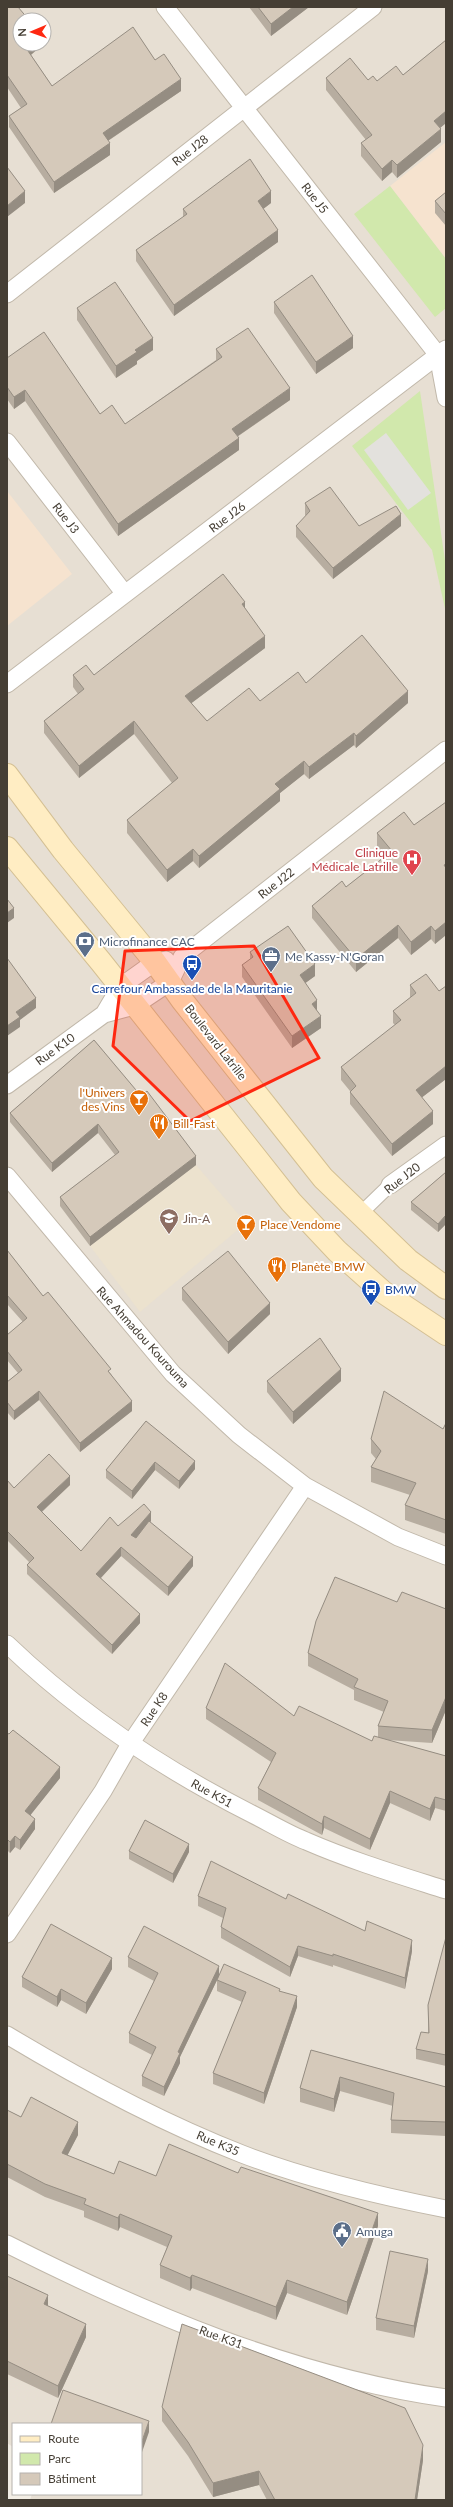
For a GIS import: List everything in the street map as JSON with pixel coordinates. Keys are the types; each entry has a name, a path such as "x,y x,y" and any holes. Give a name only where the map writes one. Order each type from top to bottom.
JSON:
{"main road":[{"name":"Boulevard Latrille","path":"7,775 63,850 155,962 323,1178 408,1260 446,1288"},
{"path":"7,848 291,1202 337,1251 383,1292 446,1334"}],"street":[{"name":"Rue J5","path":"165,7 244,108 442,352 446,398"},
{"name":"Rue J28","path":"7,294 373,7"},
{"name":"Rue J26","path":"7,684 442,352"},
{"name":"Rue J3","path":"7,442 125,594"},
{"name":"Rue J22","path":"170,982 182,957 446,750"},
{"name":"Rue J22","path":"104,1014 120,987 155,962 182,957"},
{"path":"104,1014 134,1006 170,982"},
{"name":"Rue K10","path":"7,1085 104,1014"},
{"name":"Rue J20","path":"360,1214 390,1185 446,1145"},
{"name":"Rue Ahmadou Kourouma","path":"7,1176 173,1374 239,1435 305,1486 398,1537 446,1556"},
{"name":"Rue K8","path":"7,1934 103,1791 130,1744 305,1486"},
{"name":"Rue K51","path":"7,1644 36,1672 130,1744 219,1797 305,1841 389,1872 446,1890"},
{"name":"Rue K35","path":"7,2035 67,2071 155,2116 242,2154 332,2182 446,2209"},
{"name":"Rue K31","path":"7,2244 84,2283 211,2335 318,2370 422,2394 446,2398"}],"highlighted area":[{"path":"254,946 319,1058 190,1121 113,1046 125,951"}],"shaded area":[{"path":"7,7 446,7 446,2500 30,2500 32,2495 142,2495 142,2423 12,2423 12,2446 7,2443"},
{"path":"446,142 446,259 390,186"},
{"path":"386,433 431,493 408,510 364,450"},
{"path":"7,491 72,574 7,626"},
{"name":"Jin-A","path":"196,1165 246,1223 140,1312 90,1246"}],"green space":[{"path":"390,186 446,259 446,308 435,317 354,214"},
{"path":"420,391 446,567 446,613 432,550 352,446"}],"building":[{"path":"7,7 18,7 22,12 12,12 12,52 29,52 52,86 133,27 155,60 164,54 181,79 103,133 110,143 54,182 9,116 27,104 7,75"},
{"path":"258,7 293,7 271,24"},
{"path":"446,40 446,111 434,121 441,129 397,165 392,160 382,169 361,143 372,135 326,78 350,58 368,80 373,76 377,81 396,66 403,75"},
{"path":"250,159 271,191 258,201 278,230 174,305 136,250 187,214 183,209"},
{"path":"7,167 25,191 7,206"},
{"path":"446,192 446,214 435,201"},
{"path":"312,275 353,336 316,362 274,302"},
{"path":"115,282 153,338 135,350 137,352 116,366 77,308"},
{"path":"248,328 290,388 232,429 239,438 118,524 25,390 14,397 7,387 7,358 44,332 100,414 112,405 125,424 222,357 216,349"},
{"path":"330,487 359,526 396,506 401,514 333,568 296,526 310,511 305,503"},
{"path":"223,574 245,602 242,604 265,636 185,696 207,721 249,688 260,701 298,672 306,683 362,635 408,691 356,736 354,733 309,767 304,761 275,784 280,789 199,856 193,849 167,870 127,820 178,778 134,721 79,766 44,721 84,689 73,675 86,665 94,675"},
{"path":"446,802 446,864 444,865 446,868 446,922 435,931 431,926 411,942 398,925 356,959 312,906 342,881 346,887 392,851 377,833 404,812 414,825"},
{"path":"7,899 14,908 7,913"},
{"path":"288,926 315,964 300,975 317,1000 312,1004 321,1016 292,1036 242,965 253,957 250,952"},
{"path":"7,958 36,998 16,1012 20,1017 7,1026"},
{"path":"426,974 439,991 446,986 446,1066 416,1090 433,1111 392,1144 350,1092 356,1086 341,1067 401,1020 393,1011 416,993 410,985"},
{"path":"94,1040 141,1096 147,1091 196,1156 90,1237 60,1197 119,1152 98,1124 52,1163 10,1113"},
{"path":"446,1172 446,1217 445,1216 438,1224 411,1202"},
{"path":"7,1250 43,1296 48,1292 111,1369 108,1371 132,1401 80,1443 39,1391 14,1411 7,1402 7,1382 22,1370 7,1351 7,1335 27,1318 7,1295"},
{"path":"228,1251 270,1303 228,1342 182,1288"},
{"path":"320,1338 341,1369 293,1412 267,1381"},
{"path":"384,1391 443,1429 446,1423 446,1520 405,1505 416,1483 371,1467 381,1451 371,1439"},
{"path":"146,1421 195,1461 179,1481 155,1462 132,1491 106,1470"},
{"path":"49,1454 70,1476 37,1507 81,1551 110,1517 118,1526 144,1504 151,1512 131,1535 136,1538 149,1521 193,1557 168,1587 121,1547 96,1574 140,1614 112,1645 27,1565 34,1558 7,1531 7,1480 14,1488"},
{"path":"335,1577 397,1602 402,1592 446,1609 446,1697 432,1730 378,1726 388,1701 354,1687 358,1679 308,1653 316,1621"},
{"path":"225,1663 294,1716 299,1706 372,1741 374,1736 446,1756 446,1800 435,1797 430,1809 390,1791 370,1839 324,1816 322,1824 258,1788 276,1753 206,1708"},
{"path":"13,1730 60,1767 25,1811 35,1819 20,1840 15,1836 10,1842 7,1839 7,1733 9,1734"},
{"path":"145,1820 189,1844 173,1874 129,1851"},
{"path":"211,1861 286,1899 288,1894 365,1931 367,1921 412,1940 405,1978 333,1954 333,1956 298,1946 290,1967 221,1927 226,1908 198,1896"},
{"path":"51,1924 112,1958 86,2003 61,1989 57,1997 22,1977"},
{"path":"144,1926 219,1966 178,2052 180,2053 164,2087 142,2076 156,2047 129,2033 158,1973 128,1957"},
{"path":"446,1937 446,2055 416,2049 421,2032 429,2033 428,2005"},
{"path":"224,1964 280,1989 279,1991 297,1996 264,2093 213,2073 246,1992 217,1980"},
{"path":"311,2050 446,2087 446,2122 391,2120 394,2093 340,2077 334,2099 300,2088"},
{"path":"31,2097 78,2122 62,2153 114,2174 119,2161 156,2176 169,2144 238,2173 241,2167 378,2213 347,2302 287,2280 276,2307 192,2275 190,2278 160,2265 172,2236 120,2214 118,2218 84,2204 86,2199 45,2184 7,2164 7,2110 21,2117"},
{"path":"390,2251 428,2259 414,2326 376,2318"},
{"path":"7,2276 48,2295 44,2304 86,2324 58,2386 7,2361"},
{"path":"182,2324 405,2408 423,2445 415,2500 275,2500 259,2471 213,2483 188,2442 162,2407"},
{"path":"63,2390 149,2421 142,2441 142,2423 51,2423"}],"place":[{"name":"Clinique Médicale Latrille","path":"412,876"},
{"name":"Microfinance CAC","path":"85,958"},
{"name":"Me Kassy-N'Goran","path":"271,973"},
{"name":"Carrefour Ambassade de la Mauritanie","path":"192,981"},
{"name":"l'Univers des Vins","path":"139,1116"},
{"name":"Bill-Fast","path":"159,1140"},
{"name":"Jin-A","path":"169,1235"},
{"name":"Place Vendome","path":"246,1241"},
{"name":"Planète BMW","path":"277,1283"},
{"name":"BMW","path":"371,1306"},
{"name":"Amuga","path":"342,2248"}]}
